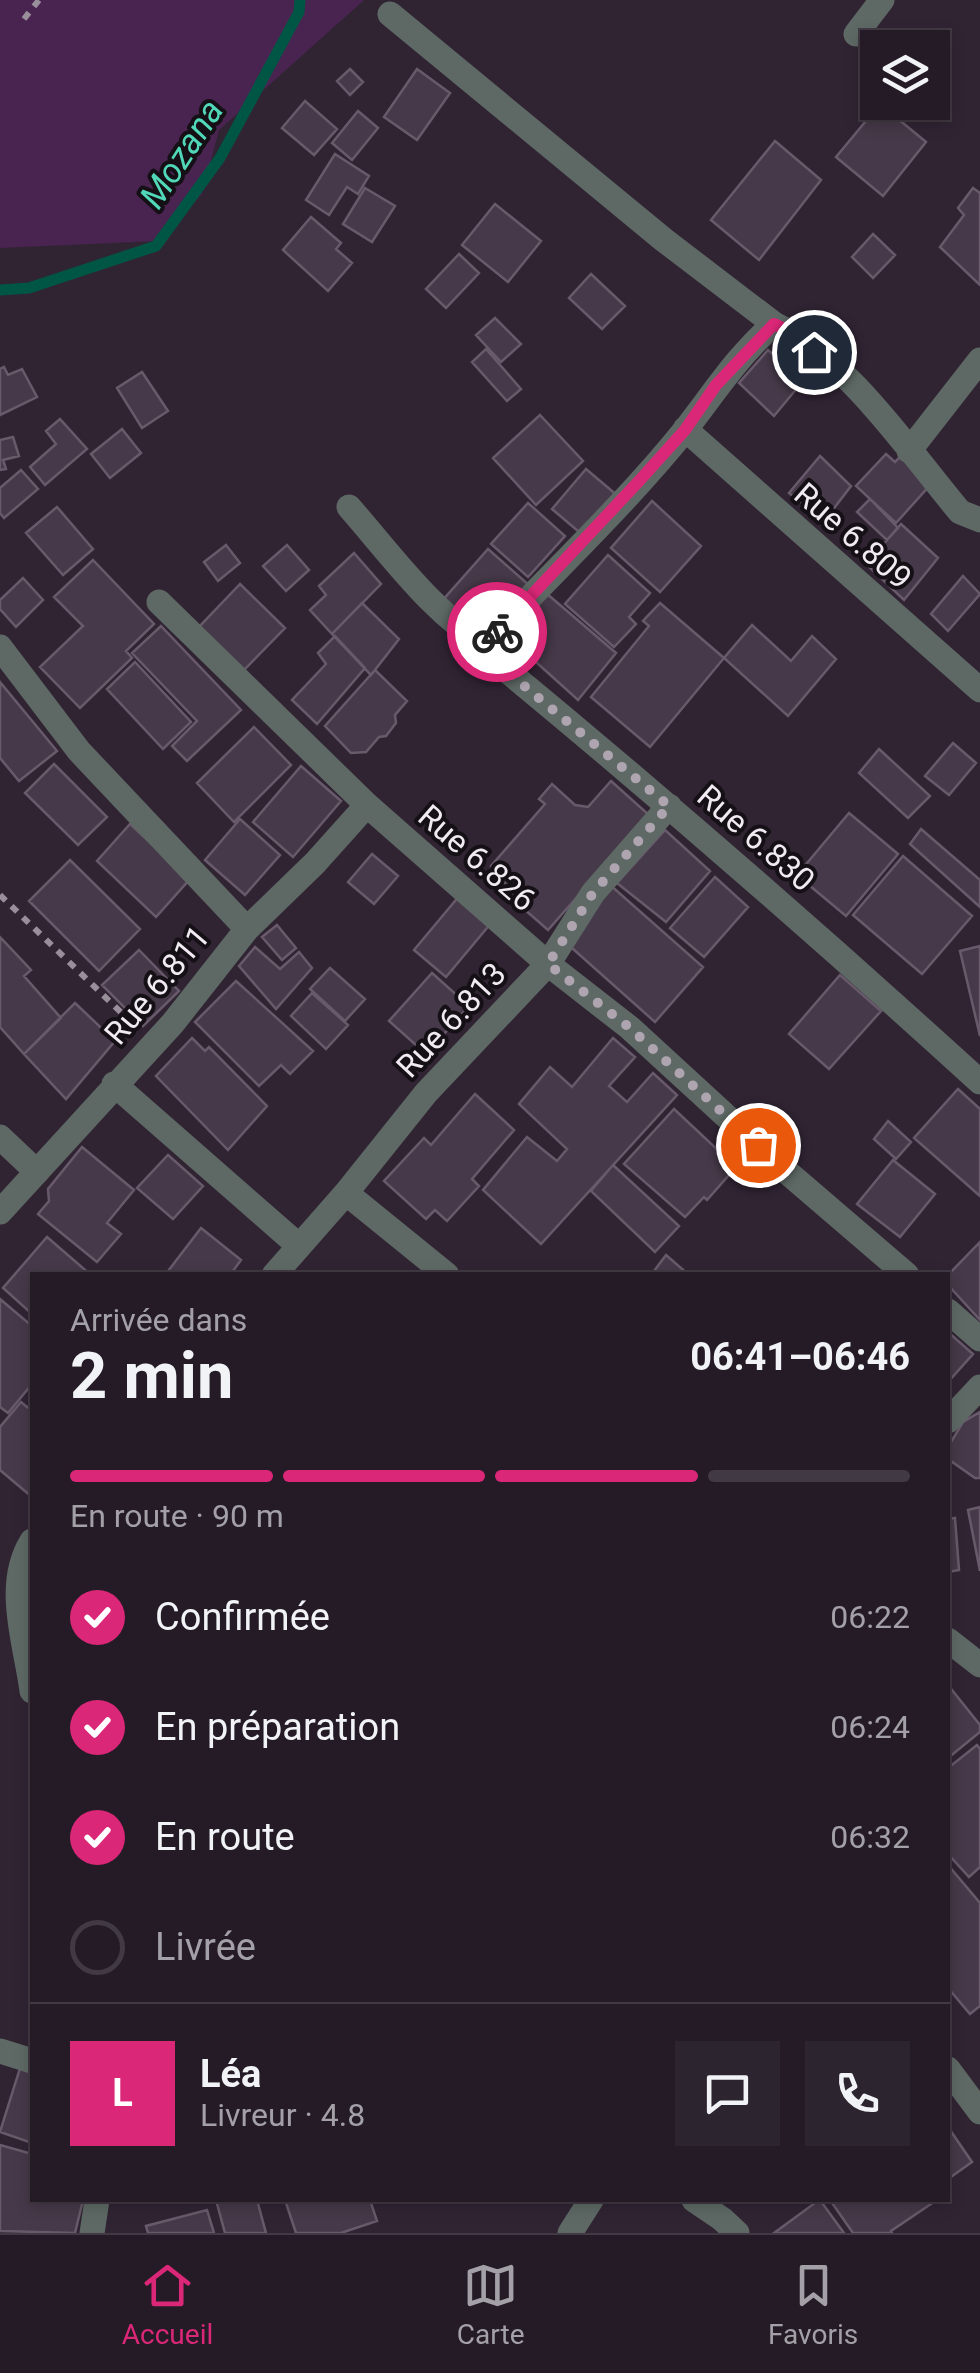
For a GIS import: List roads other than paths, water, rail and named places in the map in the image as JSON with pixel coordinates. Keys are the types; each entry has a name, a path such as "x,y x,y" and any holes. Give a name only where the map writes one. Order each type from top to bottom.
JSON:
{"street":[{"path":"856,34 882,0"},
{"path":"390,14 664,240 774,324 793,333 857,388 960,512 980,520"},
{"path":"489,647 494,634 685,430 716,385 774,324"},
{"path":"909,451 980,360"},
{"name":"Rue 6.809","path":"685,430 980,690"},
{"name":"Rue 6.830","path":"350,507 438,608 467,634 489,647 493,660 669,806 980,1082"},
{"name":"Rue 6.826","path":"159,602 367,804 548,964 630,1028 904,1272"},
{"path":"0,647 79,751 247,929"},
{"name":"Rue 6.811","path":"0,1212 153,1043 247,929 367,804"},
{"name":"Rue 6.813","path":"277,1272 426,1092 548,964 593,893 669,806"},
{"path":"114,1084 299,1246"},
{"path":"0,1138 37,1172"},
{"path":"346,1193 443,1272"},
{"path":"950,1313 980,1339"},
{"path":"950,1419 980,1387"},
{"path":"30,1547 19,1580 17,1609 30,1681"},
{"path":"950,1642 980,1665"},
{"path":"0,2052 30,2060"},
{"path":"950,2072 980,2112"},
{"path":"92,2233 96,2202"},
{"path":"570,2233 590,2202"},
{"path":"697,2202 737,2233"}],"waterway":[{"name":"Mozana","path":"0,290 29,288 156,246 220,158 299,12 300,0"}]}
